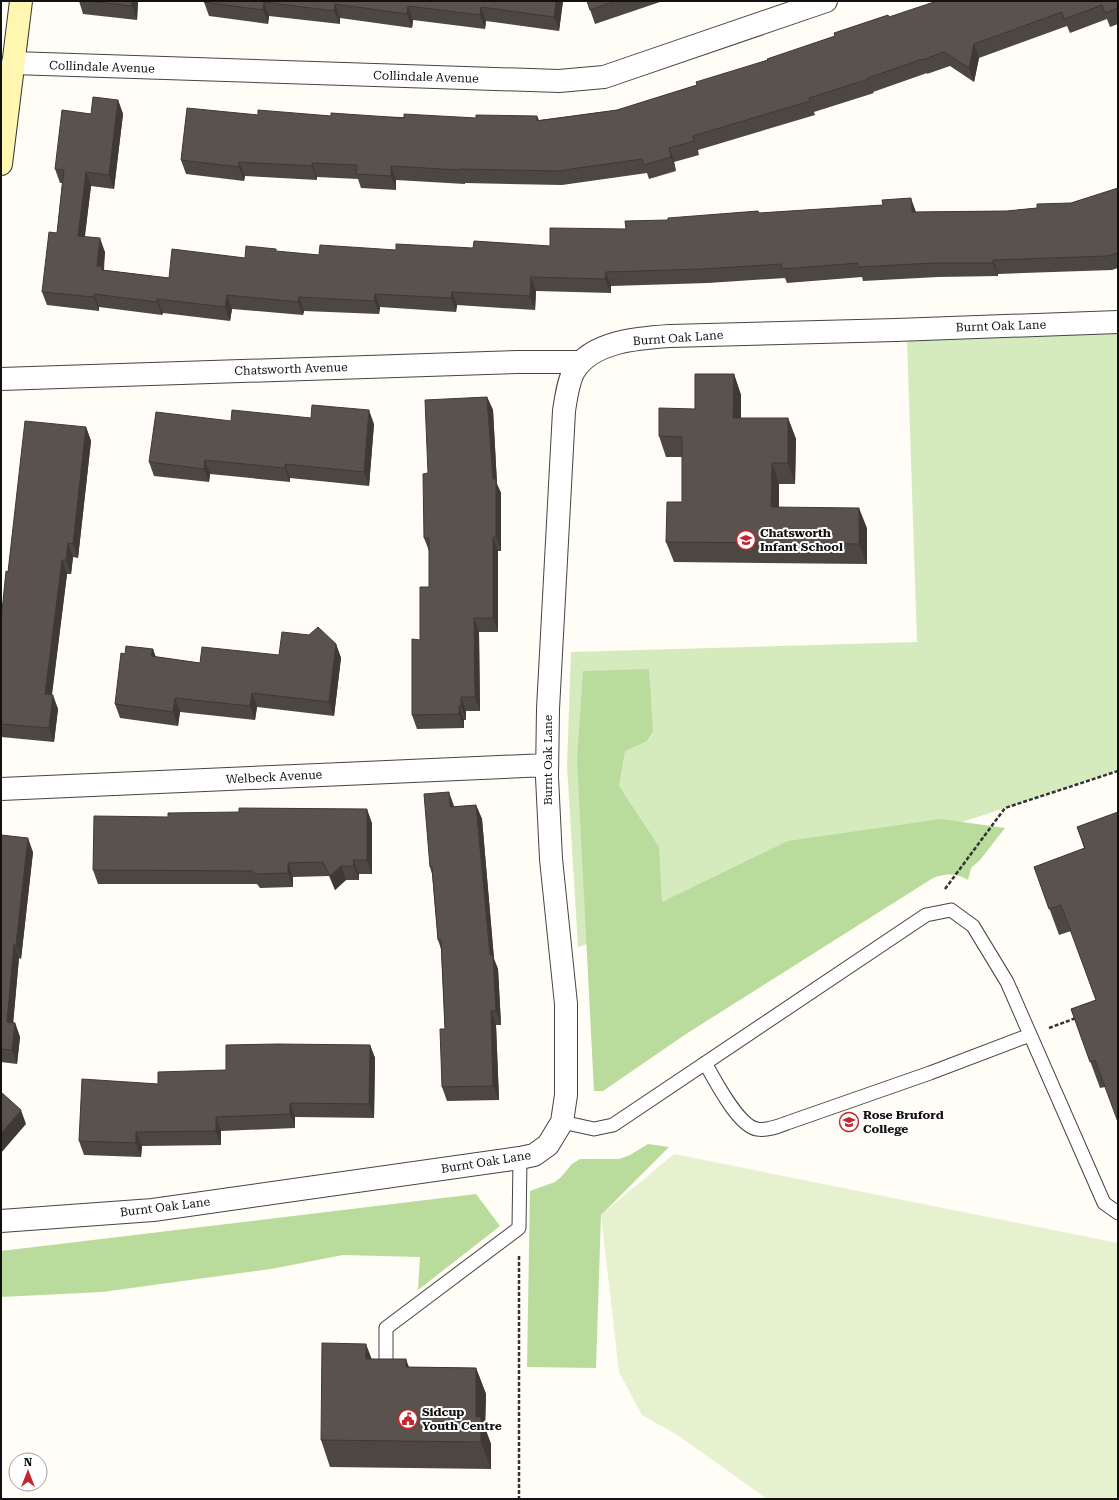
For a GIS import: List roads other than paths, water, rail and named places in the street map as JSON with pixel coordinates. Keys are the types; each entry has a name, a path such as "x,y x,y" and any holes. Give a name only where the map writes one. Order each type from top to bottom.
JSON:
{"street":[{"path":"1,164 21,1"},
{"name":"Collindale Avenue","path":"13,64 559,81 604,77 826,1"},
{"name":"Burnt Oak Lane","path":"1,1221 153,1210 520,1158 534,1155 545,1149 548,1145 562,1122 566,1095 567,1019 551,859 547,765 548,709 564,410 573,372 581,362 596,352 609,346 639,338 1118,322"},
{"name":"Chatsworth Avenue","path":"1,379 518,362 581,362"},
{"name":"Welbeck Avenue","path":"1,789 547,765"}],"lane":[{"path":"562,1122 594,1129 614,1125 926,915 951,910 973,926 1007,982 1104,1204 1118,1213"},
{"path":"705,1063 742,1121 757,1129 772,1128 930,1073 1030,1035"},
{"path":"386,1358 386,1328 519,1228 520,1158"}],"place":[{"name":"Chatsworth Infant School","path":"746,540"},
{"name":"Rose Bruford College","path":"849,1122"},
{"name":"Sidcup Youth Centre","path":"408,1419"}]}
